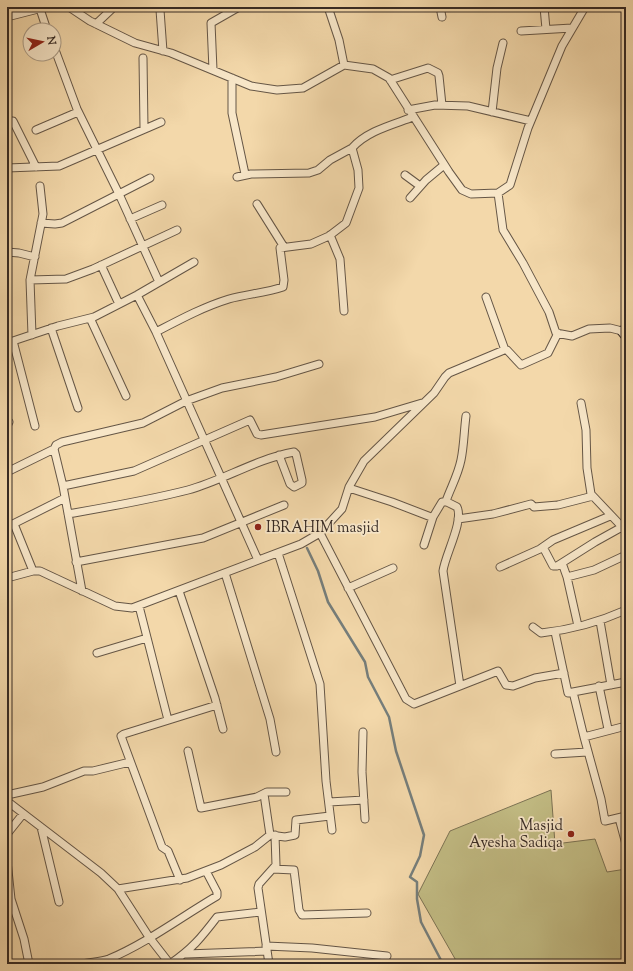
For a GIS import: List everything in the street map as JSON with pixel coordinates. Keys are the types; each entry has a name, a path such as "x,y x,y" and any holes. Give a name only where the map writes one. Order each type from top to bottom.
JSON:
{"street":[{"path":"69,7 96,24 135,43 163,51 251,86 278,90 303,88 344,64 373,69 390,80 444,165 462,190 468,194 498,193 507,189 512,180 531,121 562,46 585,7"},
{"path":"96,24 114,7"},
{"path":"213,70 211,23 239,7"},
{"path":"328,7 339,40 344,64"},
{"path":"440,7 442,17"},
{"path":"520,7 526,7"},
{"path":"544,7 546,29"},
{"path":"7,17 43,8 46,22"},
{"path":"160,10 163,51"},
{"path":"521,31 572,28"},
{"path":"492,112 497,68 503,43"},
{"path":"143,58 144,128"},
{"path":"60,62 78,112 97,148 160,282"},
{"path":"390,80 428,68 438,73 442,105"},
{"path":"232,78 232,113 245,174"},
{"path":"408,110 442,105 468,106 531,121"},
{"path":"36,130 78,112"},
{"path":"237,177 245,174 309,174 318,170 330,160 352,148 357,142 370,134 413,117"},
{"path":"7,121 13,121 36,167"},
{"path":"7,168 59,166 97,148 161,122"},
{"path":"156,332 189,314 211,305 244,295 272,291 283,287 284,280 280,248 311,244 330,235 346,223 359,188 358,170 352,148"},
{"path":"410,198 420,186 444,165"},
{"path":"405,175 420,186"},
{"path":"41,223 62,223 150,178"},
{"path":"32,335 30,280 43,214 40,186"},
{"path":"498,193 503,230 523,262 549,312 556,333 572,336 590,329 610,328 624,334"},
{"path":"257,204 284,247"},
{"path":"130,219 162,205"},
{"path":"30,280 66,279 101,265 142,245 178,230"},
{"path":"330,235 340,259 344,311"},
{"path":"7,252 35,257"},
{"path":"35,426 10,342 51,328 90,318 138,295 194,262"},
{"path":"101,265 119,304"},
{"path":"138,295 205,440 258,560"},
{"path":"486,297 506,350 521,365 548,353 558,333"},
{"path":"90,318 126,396"},
{"path":"51,328 78,408"},
{"path":"7,578 34,571 46,574 115,606 132,608 301,544 320,533 342,509 349,488 364,461 434,393 449,373 506,350"},
{"path":"7,472 54,449 56,445 62,442 143,423 186,401 222,388 276,377 319,364"},
{"path":"63,486 134,471 250,420 257,434 261,434 374,417 422,403"},
{"path":"543,547 553,566 557,566 595,542 624,529 610,516 591,494 588,480 586,430 581,403"},
{"path":"424,545 433,517 442,502 446,501 452,485 456,481 461,460 466,416"},
{"path":"54,449 63,486 82,591"},
{"path":"68,514 188,490 279,455 295,453 302,483 294,487 290,484 279,455"},
{"path":"349,488 433,517"},
{"path":"458,519 493,514 531,504 534,506 558,505 593,496"},
{"path":"34,571 10,526 65,498"},
{"path":"446,501 457,507 458,519 453,539 445,558 443,572 460,686"},
{"path":"76,562 192,540 242,523 284,504"},
{"path":"500,567 543,547 553,540 610,516"},
{"path":"320,533 406,699 414,704 498,671 506,685 513,686 535,678 564,673"},
{"path":"278,553 320,684 332,830"},
{"path":"568,577 594,570 626,555"},
{"path":"562,563 568,577 578,626"},
{"path":"348,588 393,568"},
{"path":"225,573 270,719 276,752"},
{"path":"179,591 217,705 223,729"},
{"path":"139,606 168,720"},
{"path":"532,627 541,633 555,632 600,621 626,610"},
{"path":"600,621 611,685"},
{"path":"555,632 568,693 626,682"},
{"path":"97,653 147,638"},
{"path":"599,686 608,729"},
{"path":"573,692 587,752 601,799 605,821 622,816 626,844"},
{"path":"180,880 168,851 162,847 130,762 122,735 217,705"},
{"path":"584,737 608,729 626,726"},
{"path":"364,732 362,772 365,819"},
{"path":"188,751 201,808 257,797 264,794 286,792"},
{"path":"555,754 587,752"},
{"path":"7,795 43,787 84,771 93,771 130,762"},
{"path":"264,794 277,859 273,869 259,884 261,912 269,964"},
{"path":"329,802 364,800"},
{"path":"7,801 102,872 118,889 170,964 186,954 195,946 217,917 261,912"},
{"path":"7,834 24,814"},
{"path":"118,889 180,880 206,871 255,847 272,835 285,837 295,835 296,820 330,816"},
{"path":"41,827 59,902"},
{"path":"7,862 11,899 24,939 29,964"},
{"path":"273,869 294,870 299,910 302,915 367,913"},
{"path":"82,964 107,959 163,931 217,896 217,892 206,871"},
{"path":"186,954 312,948 388,956"}],"shaded area":[{"path":"551,790 555,844 595,839 607,872 626,869 626,964 458,964 418,894 450,831"}],"waterway":[{"path":"307,548 318,571 328,602 365,662 368,677 389,717 396,751 424,835 420,856 410,877 417,882 417,899 421,922 443,964"}],"place":[{"name":"IBRAHIM masjid","path":"258,527"},
{"name":"Masjid Ayesha Sadiqa","path":"571,834"}]}
